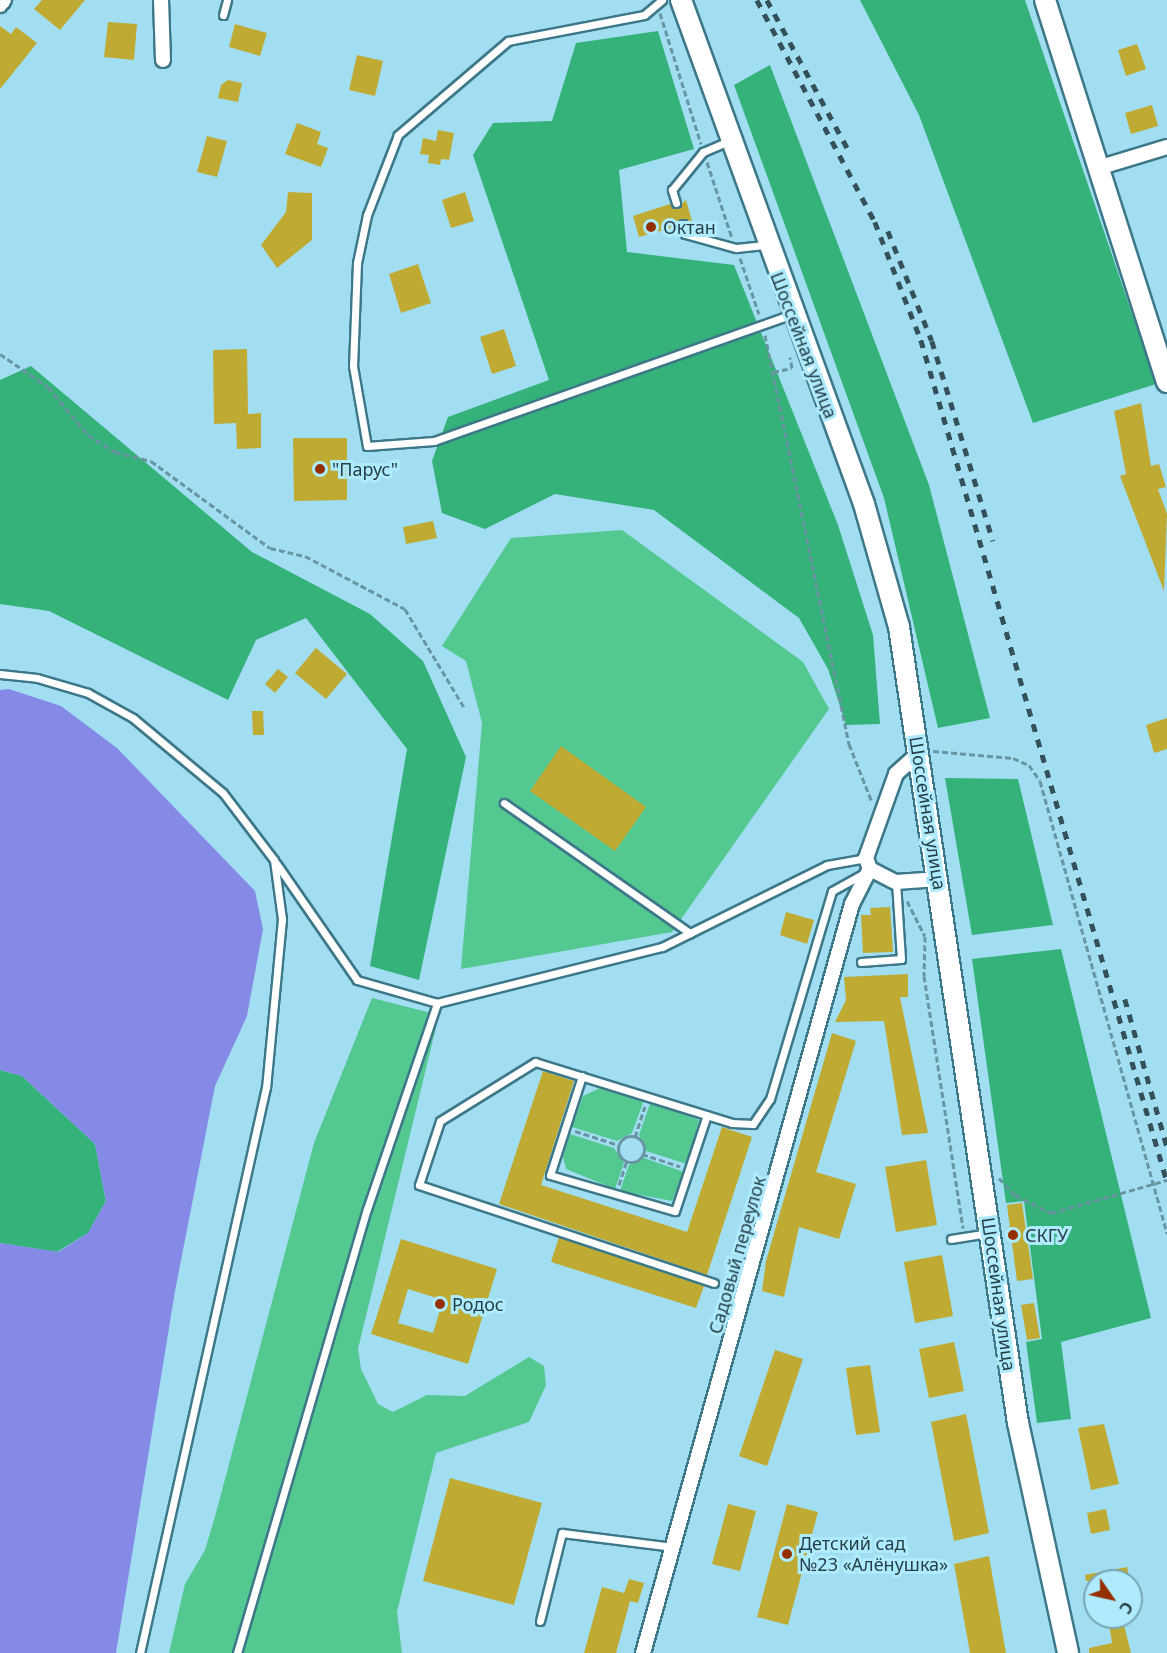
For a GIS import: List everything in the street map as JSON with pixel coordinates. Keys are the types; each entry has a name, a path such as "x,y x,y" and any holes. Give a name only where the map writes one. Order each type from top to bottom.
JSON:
{"main road":[{"name":"Шоссейная улица","path":"681,0 792,314 864,504 899,627 939,879 1018,1423 1068,1653"},
{"path":"1045,0 1101,167 1167,382"}],"street":[{"path":"0,5 4,0"},
{"path":"161,0 163,60"},
{"path":"1101,167 1167,147"},
{"name":"Садовый переулок","path":"643,1653 852,904 868,863 877,815 896,774 919,753"},
{"path":"868,863 897,887 939,879"}],"lane":[{"path":"223,15 226,0"},
{"path":"659,2 644,15 508,41 398,135 367,216 357,263 353,366 367,446 434,441 792,314"},
{"path":"676,203 672,190 703,152 732,140"},
{"path":"683,224 685,234 736,248 767,245"},
{"path":"0,674 37,678 88,693 133,718 223,793 274,860 357,980 438,1003 662,947 827,865 868,863"},
{"path":"504,803 690,933"},
{"path":"140,1653 266,1087 282,920 274,860"},
{"path":"714,1283 419,1185 440,1121 535,1062 745,1125 766,1111 832,891 868,863"},
{"path":"861,962 901,959 897,887"},
{"path":"237,1653 367,1209 438,1003"},
{"path":"582,1076 550,1175 675,1211 707,1115"},
{"path":"951,1239 991,1232"},
{"path":"540,1621 562,1533 674,1547"}],"path":[{"path":"659,2 703,152 763,324 849,744 877,815"},
{"path":"0,354 48,387 87,435 115,452 151,461 270,548 304,556 405,609 464,707"},
{"path":"773,372 792,368 790,357"},
{"path":"919,753 1013,758 1029,765 1040,781 1167,1233"},
{"path":"897,887 910,904 925,936 924,976 964,1236"},
{"path":"565,1128 619,1145 635,1137 649,1097"},
{"path":"635,1137 642,1144 642,1154"},
{"path":"619,1145 627,1161"},
{"path":"615,1194 627,1161 642,1154 689,1169"},
{"path":"996,1174 1015,1195 1051,1213 1167,1180"}],"green space":[{"path":"860,0 1025,0 1156,384 1033,423 919,115"},
{"path":"658,31 694,149 619,170 627,252 734,265 838,525 873,635 880,724 846,725 828,669 799,618 654,510 555,494 485,529 442,513 432,461 448,417 549,380 473,155 493,123 552,121 576,43"},
{"path":"770,65 929,485 990,718 938,728 884,498 734,85"},
{"path":"31,366 252,552 370,614 423,661 466,757 419,980 370,966 407,749 306,618 256,640 228,700 49,611 0,604 0,380"},
{"path":"622,530 803,662 829,709 672,932 461,969 482,723 466,661 442,646 511,538"},
{"path":"945,778 1018,779 1053,925 972,935"},
{"path":"1061,949 1151,1318 1061,1342 1071,1419 1037,1423 1026,1342 1042,1339 1024,1201 1006,1203 972,959"},
{"path":"372,998 439,1015 358,1349 361,1369 378,1404 393,1412 427,1395 465,1396 529,1357 544,1366 546,1385 529,1422 436,1453 397,1612 402,1653 169,1653 185,1584 205,1550 216,1513 314,1143"},
{"path":"0,1070 22,1076 95,1144 106,1201 88,1233 57,1252 0,1243"},
{"path":"602,1087 644,1100 632,1133 617,1141 572,1127 583,1096"},
{"path":"651,1101 699,1120 687,1164 646,1151 639,1135"},
{"path":"570,1134 614,1148 624,1163 615,1189 566,1169 563,1157"},
{"path":"644,1158 684,1172 672,1201 620,1191 629,1165"}],"water":[{"path":"9,689 61,706 117,748 255,891 263,929 247,1016 215,1086 175,1291 116,1653 0,1653 0,1243 58,1252 88,1233 106,1201 95,1144 22,1076 0,1070 0,690"}],"building":[{"path":"42,0 85,0 60,30 34,9"},
{"path":"108,22 137,24 134,60 104,57"},
{"path":"235,24 267,33 260,56 229,47"},
{"path":"0,26 11,34 16,27 37,43 0,89"},
{"path":"1137,44 1146,69 1126,76 1118,50"},
{"path":"357,55 383,61 375,96 349,90"},
{"path":"228,80 242,83 238,102 218,98 221,85"},
{"path":"1152,105 1158,126 1131,134 1125,113"},
{"path":"297,123 321,132 317,144 328,148 321,167 285,154"},
{"path":"438,130 454,133 449,160 441,159 440,165 428,163 429,155 420,154 423,138 436,141"},
{"path":"207,136 227,141 217,177 197,172"},
{"path":"288,192 312,193 312,240 277,268 261,245 286,212"},
{"path":"465,192 474,221 451,228 442,200"},
{"path":"686,200 692,221 681,219 678,226 639,237 633,216 670,204 677,208"},
{"path":"418,264 431,303 401,313 389,274"},
{"path":"504,329 516,366 492,374 480,337"},
{"path":"247,349 248,414 261,413 261,448 237,449 236,423 214,424 213,350"},
{"path":"1141,403 1151,466 1159,464 1166,487 1158,489 1167,514 1164,591 1120,476 1126,474 1114,411"},
{"name":"\"Парус\"","path":"293,438 347,438 347,500 294,501"},
{"path":"433,521 437,538 406,544 403,527"},
{"path":"316,648 347,674 326,699 295,673"},
{"path":"278,669 288,677 275,693 265,684"},
{"path":"252,711 263,711 264,735 253,735"},
{"path":"1167,718 1167,749 1154,753 1146,725"},
{"path":"561,746 646,807 615,851 530,791"},
{"path":"890,907 893,952 863,953 861,915 871,915 870,908"},
{"path":"786,912 814,920 807,944 780,935"},
{"path":"908,974 908,997 900,997 928,1133 902,1135 884,1021 835,1022 846,1000 844,977"},
{"path":"832,1033 856,1041 816,1172 856,1184 839,1239 799,1227 784,1297 762,1291 766,1261"},
{"path":"543,1071 574,1081 541,1185 687,1232 722,1127 752,1137 707,1275 499,1204"},
{"path":"926,1160 937,1225 896,1232 885,1167"},
{"path":"1022,1203 1033,1279 1017,1281 1007,1205"},
{"path":"559,1237 704,1286 696,1308 551,1262"},
{"path":"401,1239 497,1269 468,1364 371,1334","holes":["408,1289 443,1300 433,1333 398,1323"]},
{"path":"942,1255 953,1316 915,1323 904,1262"},
{"path":"1034,1303 1040,1338 1027,1340 1021,1305"},
{"path":"954,1342 964,1391 929,1398 919,1349"},
{"path":"775,1350 803,1359 767,1466 739,1456"},
{"path":"870,1365 880,1432 856,1435 846,1368"},
{"path":"966,1414 989,1533 954,1541 931,1422"},
{"path":"1104,1424 1119,1484 1091,1490 1078,1428"},
{"path":"450,1478 542,1503 514,1605 423,1581"},
{"path":"728,1504 756,1511 740,1571 712,1564"},
{"path":"787,1504 818,1512 788,1625 757,1617"},
{"path":"1106,1509 1110,1530 1091,1534 1087,1513"},
{"path":"989,1556 1006,1653 970,1653 954,1564"},
{"path":"629,1579 644,1583 638,1603 630,1601 616,1653 584,1653 602,1587 624,1593"},
{"path":"1110,1629 1125,1629 1131,1653 1089,1653 1089,1648 1112,1643"}],"railway":[{"path":"757,0 875,222 921,340 1167,1181"},
{"path":"767,0 850,153"},
{"path":"888,231 932,341 993,541"},
{"path":"1125,999 1167,1146"}],"place":[{"name":"Октан","path":"651,227"},
{"name":"\"Парус\"","path":"320,469"},
{"name":"СКГУ","path":"1013,1235"},
{"name":"Родос","path":"440,1304"},
{"name":"Детский сад №23 «Алёнушка»","path":"787,1554"}]}
